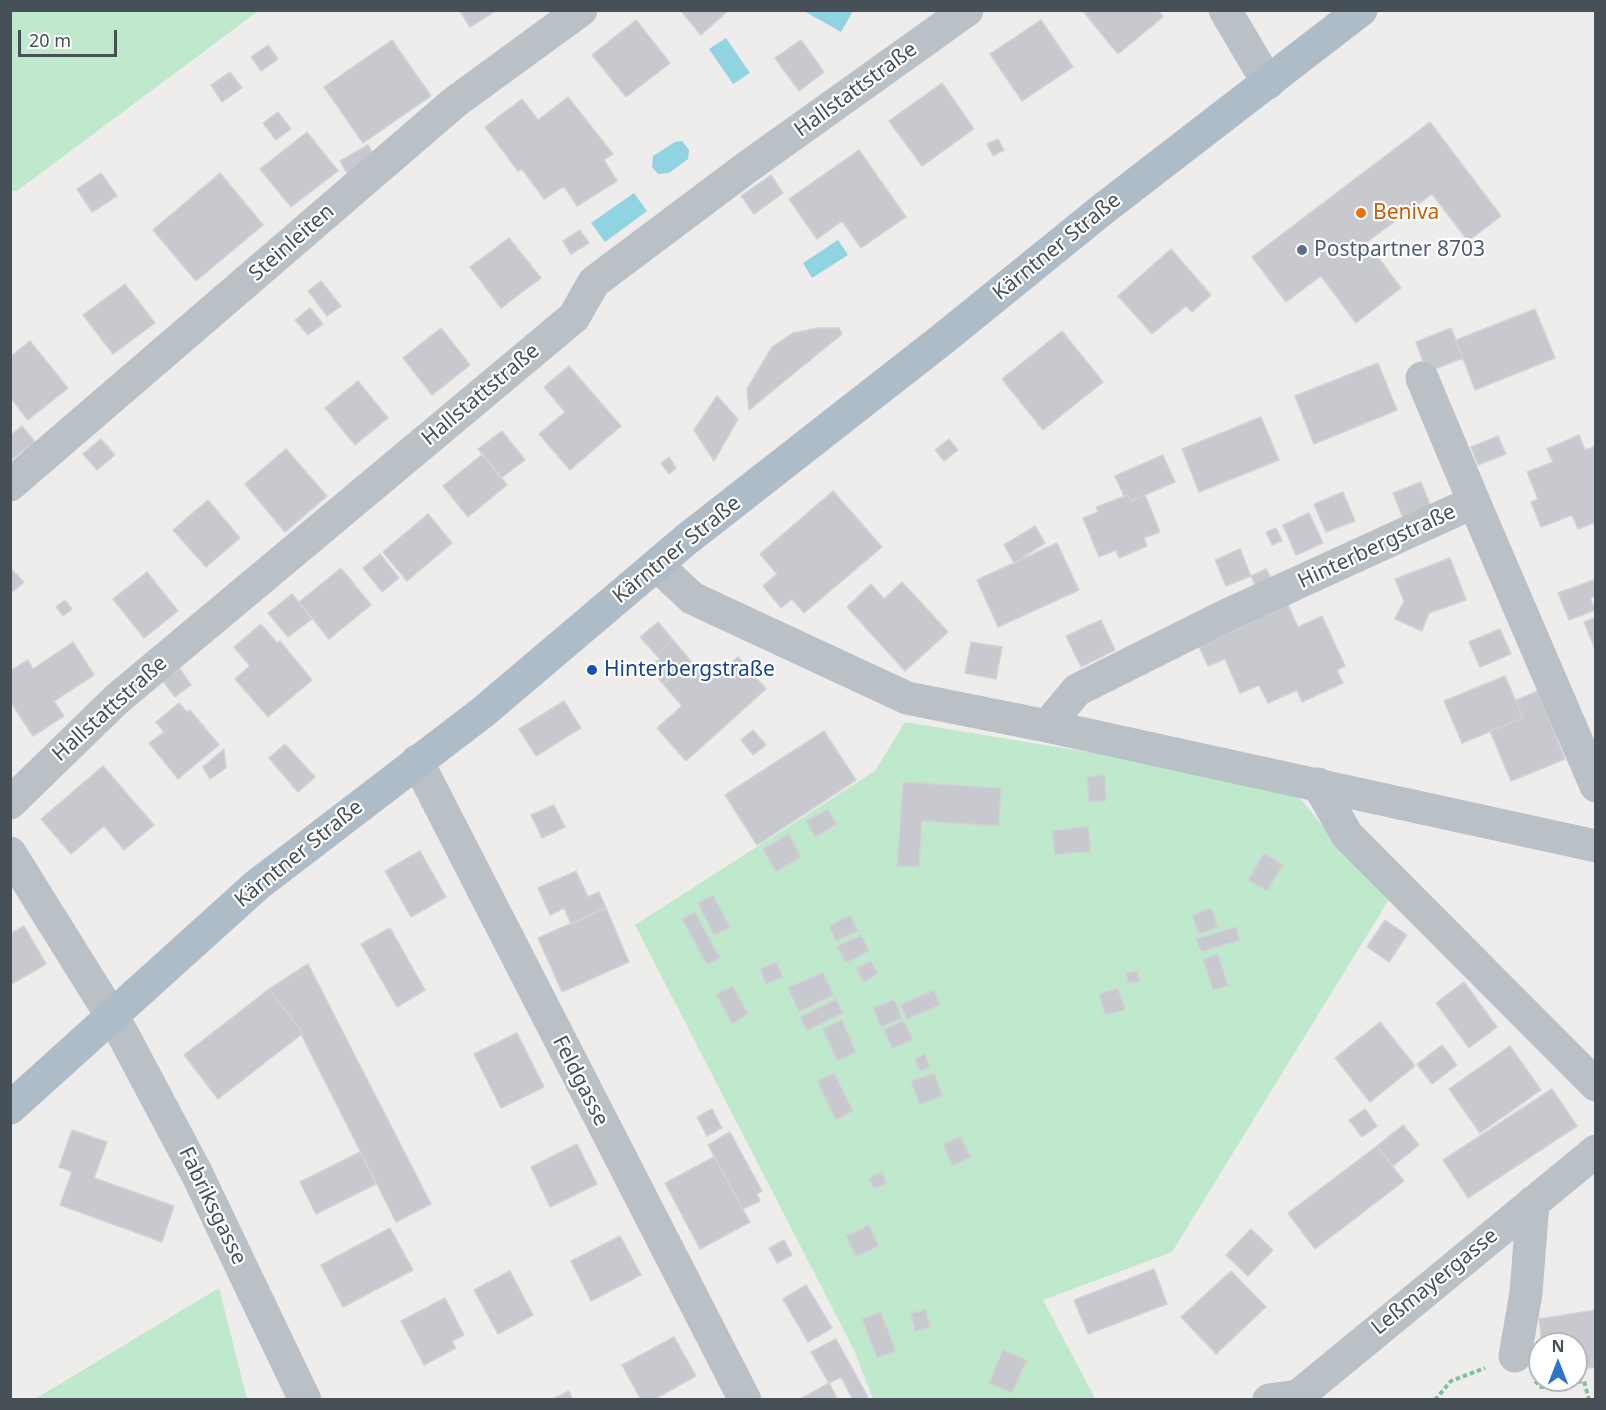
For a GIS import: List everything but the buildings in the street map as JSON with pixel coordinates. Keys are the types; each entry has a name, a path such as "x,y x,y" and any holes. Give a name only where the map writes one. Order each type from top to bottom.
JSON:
{"main road":[{"name":"Kärntner Straße","path":"10,1108 257,885 417,760 483,712 657,565 1103,209 1360,10"}],"street":[{"name":"Steinleiten","path":"10,485 455,102 582,10"},
{"name":"Hallstattstraße","path":"10,803 117,699 574,317 594,282 756,161 967,10"},
{"path":"1225,10 1268,83"},
{"path":"1422,378 1474,502"},
{"name":"Hinterbergstraße","path":"1047,726 1077,690 1225,616 1474,502 1596,786"},
{"path":"657,565 692,598 907,698 1318,784 1596,846"},
{"name":"Feldgasse","path":"417,760 744,1400"},
{"path":"1318,784 1347,835 1596,1085"},
{"name":"Fabriksgasse","path":"10,853 112,1015 196,1172 305,1400"},
{"name":"Leßmayergasse","path":"1269,1400 1298,1396 1596,1151"},
{"path":"1515,1356 1526,1293 1533,1202"}],"path":[{"path":"1435,1400 1451,1381 1515,1356"}],"green space":[{"path":"11,10 258,11 17,191 10,190"},
{"path":"905,722 1093,753 1298,796 1339,846 1393,893 1172,1252 1043,1300 1096,1400 873,1399 854,1350 635,925 875,771"},
{"path":"219,1288 247,1399 35,1399"}],"water":[{"path":"853,10 841,32 804,11"},
{"path":"726,38 750,73 733,84 709,49"},
{"path":"682,141 689,150 688,159 669,173 658,174 652,167 653,156 675,142"},
{"path":"634,193 647,211 605,242 591,223"},
{"path":"838,240 848,255 812,278 803,263"}],"place":[{"name":"Beniva","path":"1361,213"},
{"name":"Postpartner 8703","path":"1302,250"},
{"name":"Hinterbergstraße","path":"592,670"}]}
